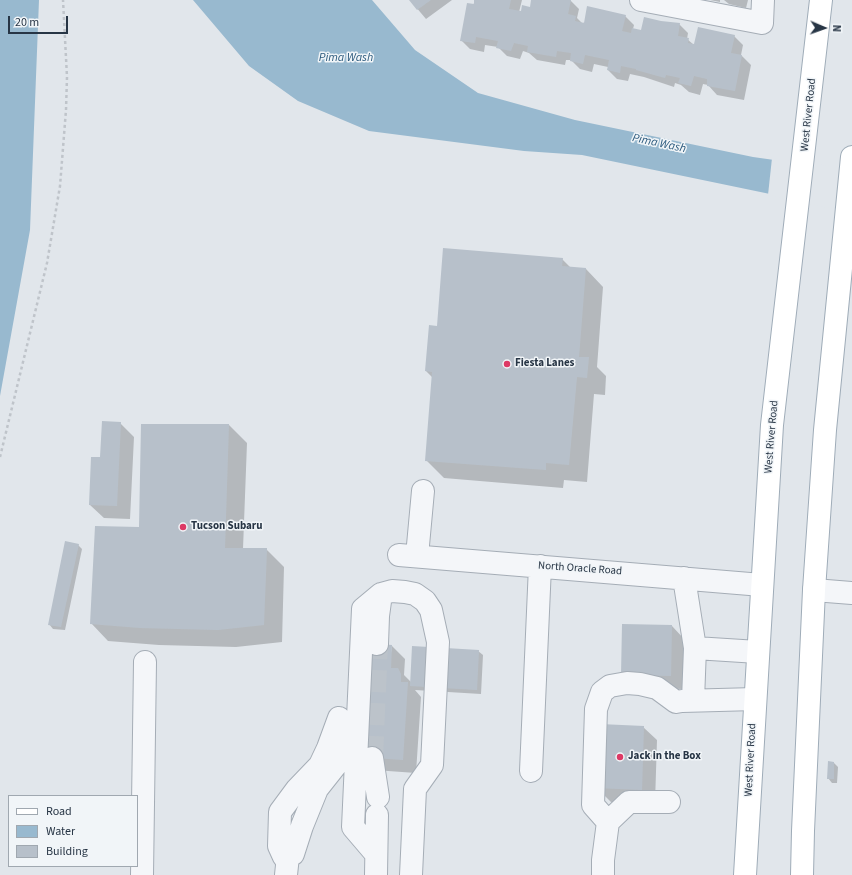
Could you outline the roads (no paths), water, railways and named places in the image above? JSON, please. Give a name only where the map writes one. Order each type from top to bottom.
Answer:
[{"type":"main road","name":"West River Road","points":[[745,875],[772,425],[821,0]]},
{"type":"main road","points":[[802,875],[814,590],[825,430],[852,157]]},
{"type":"lane","points":[[641,0],[762,23],[763,0]]},
{"type":"lane","name":"North Oracle Road","points":[[423,491],[408,555],[762,585]]},
{"type":"lane","points":[[531,771],[540,566]]},
{"type":"lane","points":[[684,578],[695,648],[684,701]]},
{"type":"lane","points":[[814,590],[852,593]]},
{"type":"lane","points":[[376,854],[353,827],[363,609],[381,594],[392,591],[406,592],[415,594],[425,602],[431,610],[438,642],[432,765],[415,789],[411,875]]},
{"type":"lane","points":[[377,644],[378,616],[381,594]]},
{"type":"lane","points":[[695,648],[758,652]]},
{"type":"lane","points":[[142,875],[145,662]]},
{"type":"lane","points":[[608,822],[593,805],[596,709],[602,692],[610,686],[627,683],[657,688],[684,701],[755,699]]},
{"type":"lane","points":[[339,718],[342,741],[336,765],[317,789],[302,826],[293,854],[287,866],[284,856],[278,846],[280,812],[297,789],[320,765],[339,718]]},
{"type":"lane","points":[[372,758],[377,806],[376,875]]},
{"type":"lane","points":[[603,875],[603,860],[608,822],[629,802],[670,802]]},
{"type":"water","points":[[0,0],[39,0],[30,230],[0,396]]},
{"type":"water","name":"Pima Wash","points":[[193,0],[372,0],[415,50],[478,93],[575,120],[753,157],[852,171],[852,211],[582,155],[524,151],[369,131],[298,101],[249,66]]},
{"type":"tunnel","points":[[372,758],[377,644]]},
{"type":"place","name":"Fiesta Lanes","points":[[507,364]]},
{"type":"place","name":"Tucson Subaru","points":[[183,527]]},
{"type":"place","name":"Jack in the Box","points":[[620,757]]}]
